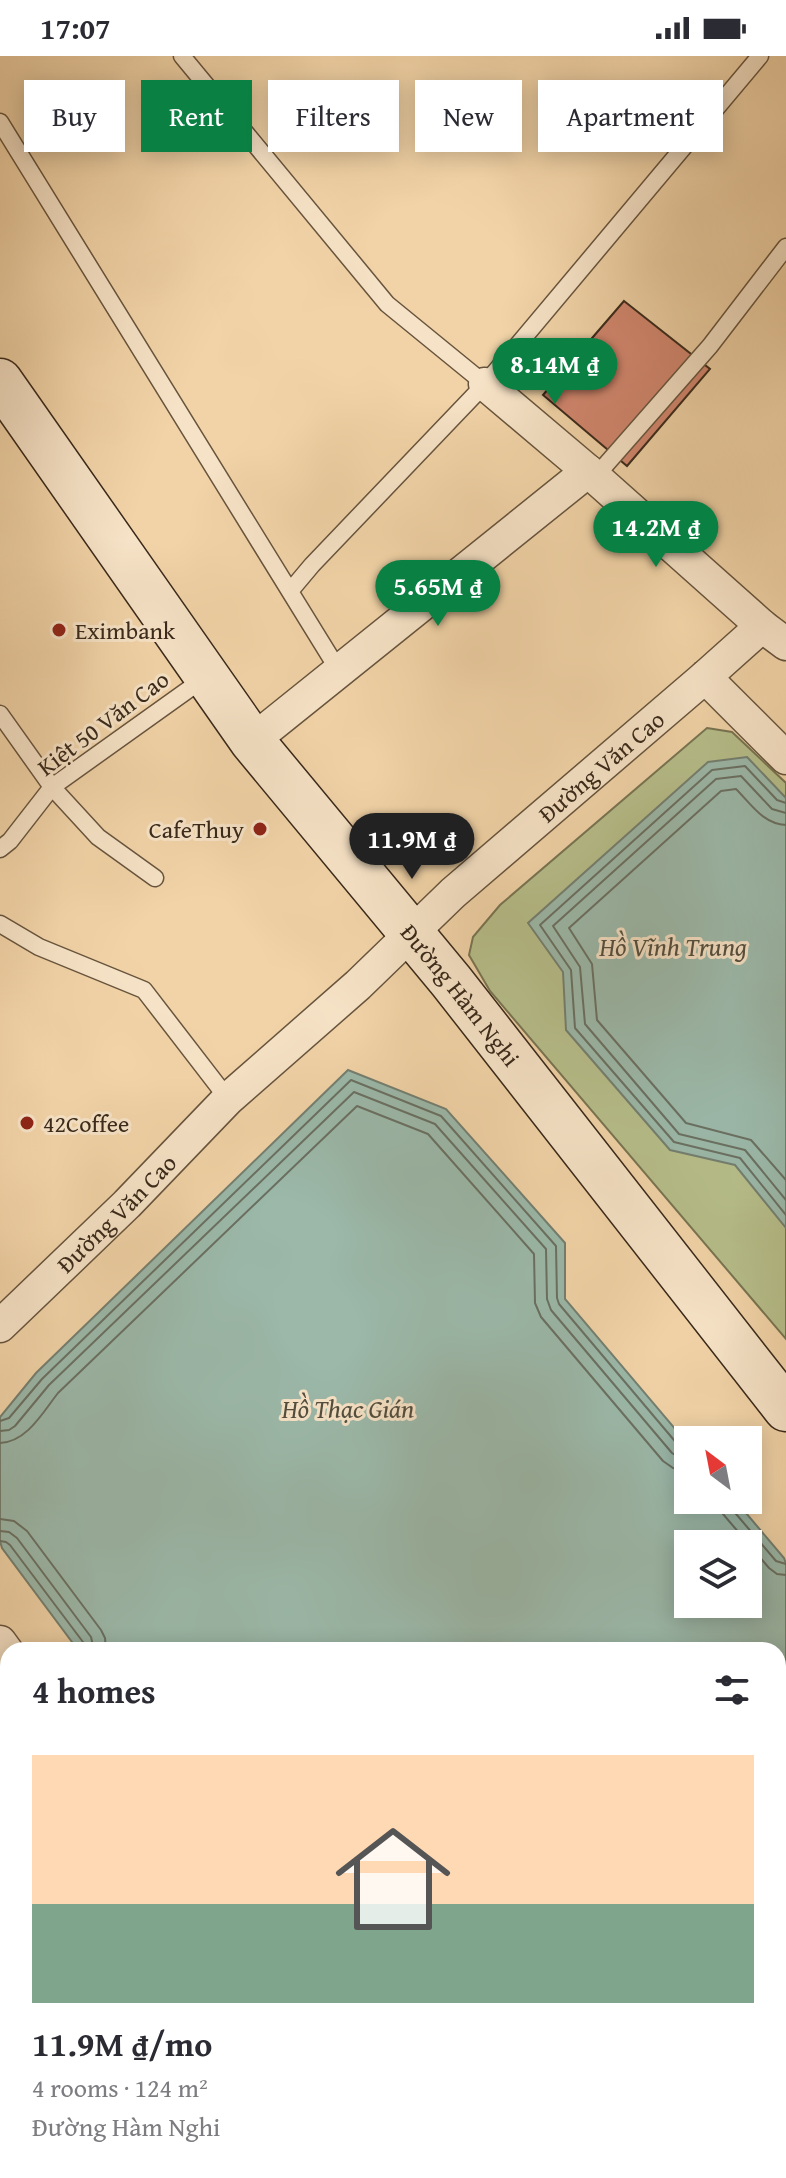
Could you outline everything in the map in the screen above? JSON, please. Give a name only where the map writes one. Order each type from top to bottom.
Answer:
[{"type":"main road","name":"Đường Hàm Nghi","points":[[0,381],[252,741],[412,933],[786,1409]]},
{"type":"street","points":[[485,384],[774,635]]},
{"type":"street","points":[[252,741],[592,474]]},
{"type":"street","name":"Đường Văn Cao","points":[[0,1326],[127,1204],[228,1099],[358,985],[453,893],[705,677],[774,635]]},
{"type":"street","points":[[705,677],[786,758]]},
{"type":"lane","points":[[182,56],[387,304],[485,384]]},
{"type":"lane","points":[[291,590],[485,384],[760,56]]},
{"type":"lane","points":[[0,122],[339,671]]},
{"type":"lane","points":[[592,474],[710,346],[786,247]]},
{"type":"lane","name":"Kiệt 50 Văn Cao","points":[[0,849],[10,841],[52,787],[207,676]]},
{"type":"lane","points":[[0,714],[52,787],[98,837],[155,878]]},
{"type":"lane","points":[[0,924],[39,947],[144,990],[228,1099]]},
{"type":"green space","name":"Hồ Vĩnh Trung","points":[[707,728],[732,732],[786,783],[786,1339],[490,991],[469,955],[473,937],[500,905]]},
{"type":"water","name":"Hồ Vĩnh Trung","points":[[747,757],[786,798],[786,1228],[735,1165],[670,1150],[566,1030],[563,972],[528,923],[708,762]]},
{"type":"water","name":"Hồ Thạc Gián","points":[[348,1070],[446,1109],[565,1243],[565,1299],[674,1427],[674,1514],[747,1514],[760,1530],[674,1530],[674,1618],[762,1618],[762,1532],[786,1564],[786,1642],[72,1642],[2,1548],[0,1417],[36,1373]]},
{"type":"building","points":[[624,301],[710,369],[627,466],[543,395]]},
{"type":"place","name":"Eximbank","points":[[59,630]]},
{"type":"place","name":"CafeThuy","points":[[260,829]]},
{"type":"place","name":"42Coffee","points":[[27,1123]]}]
